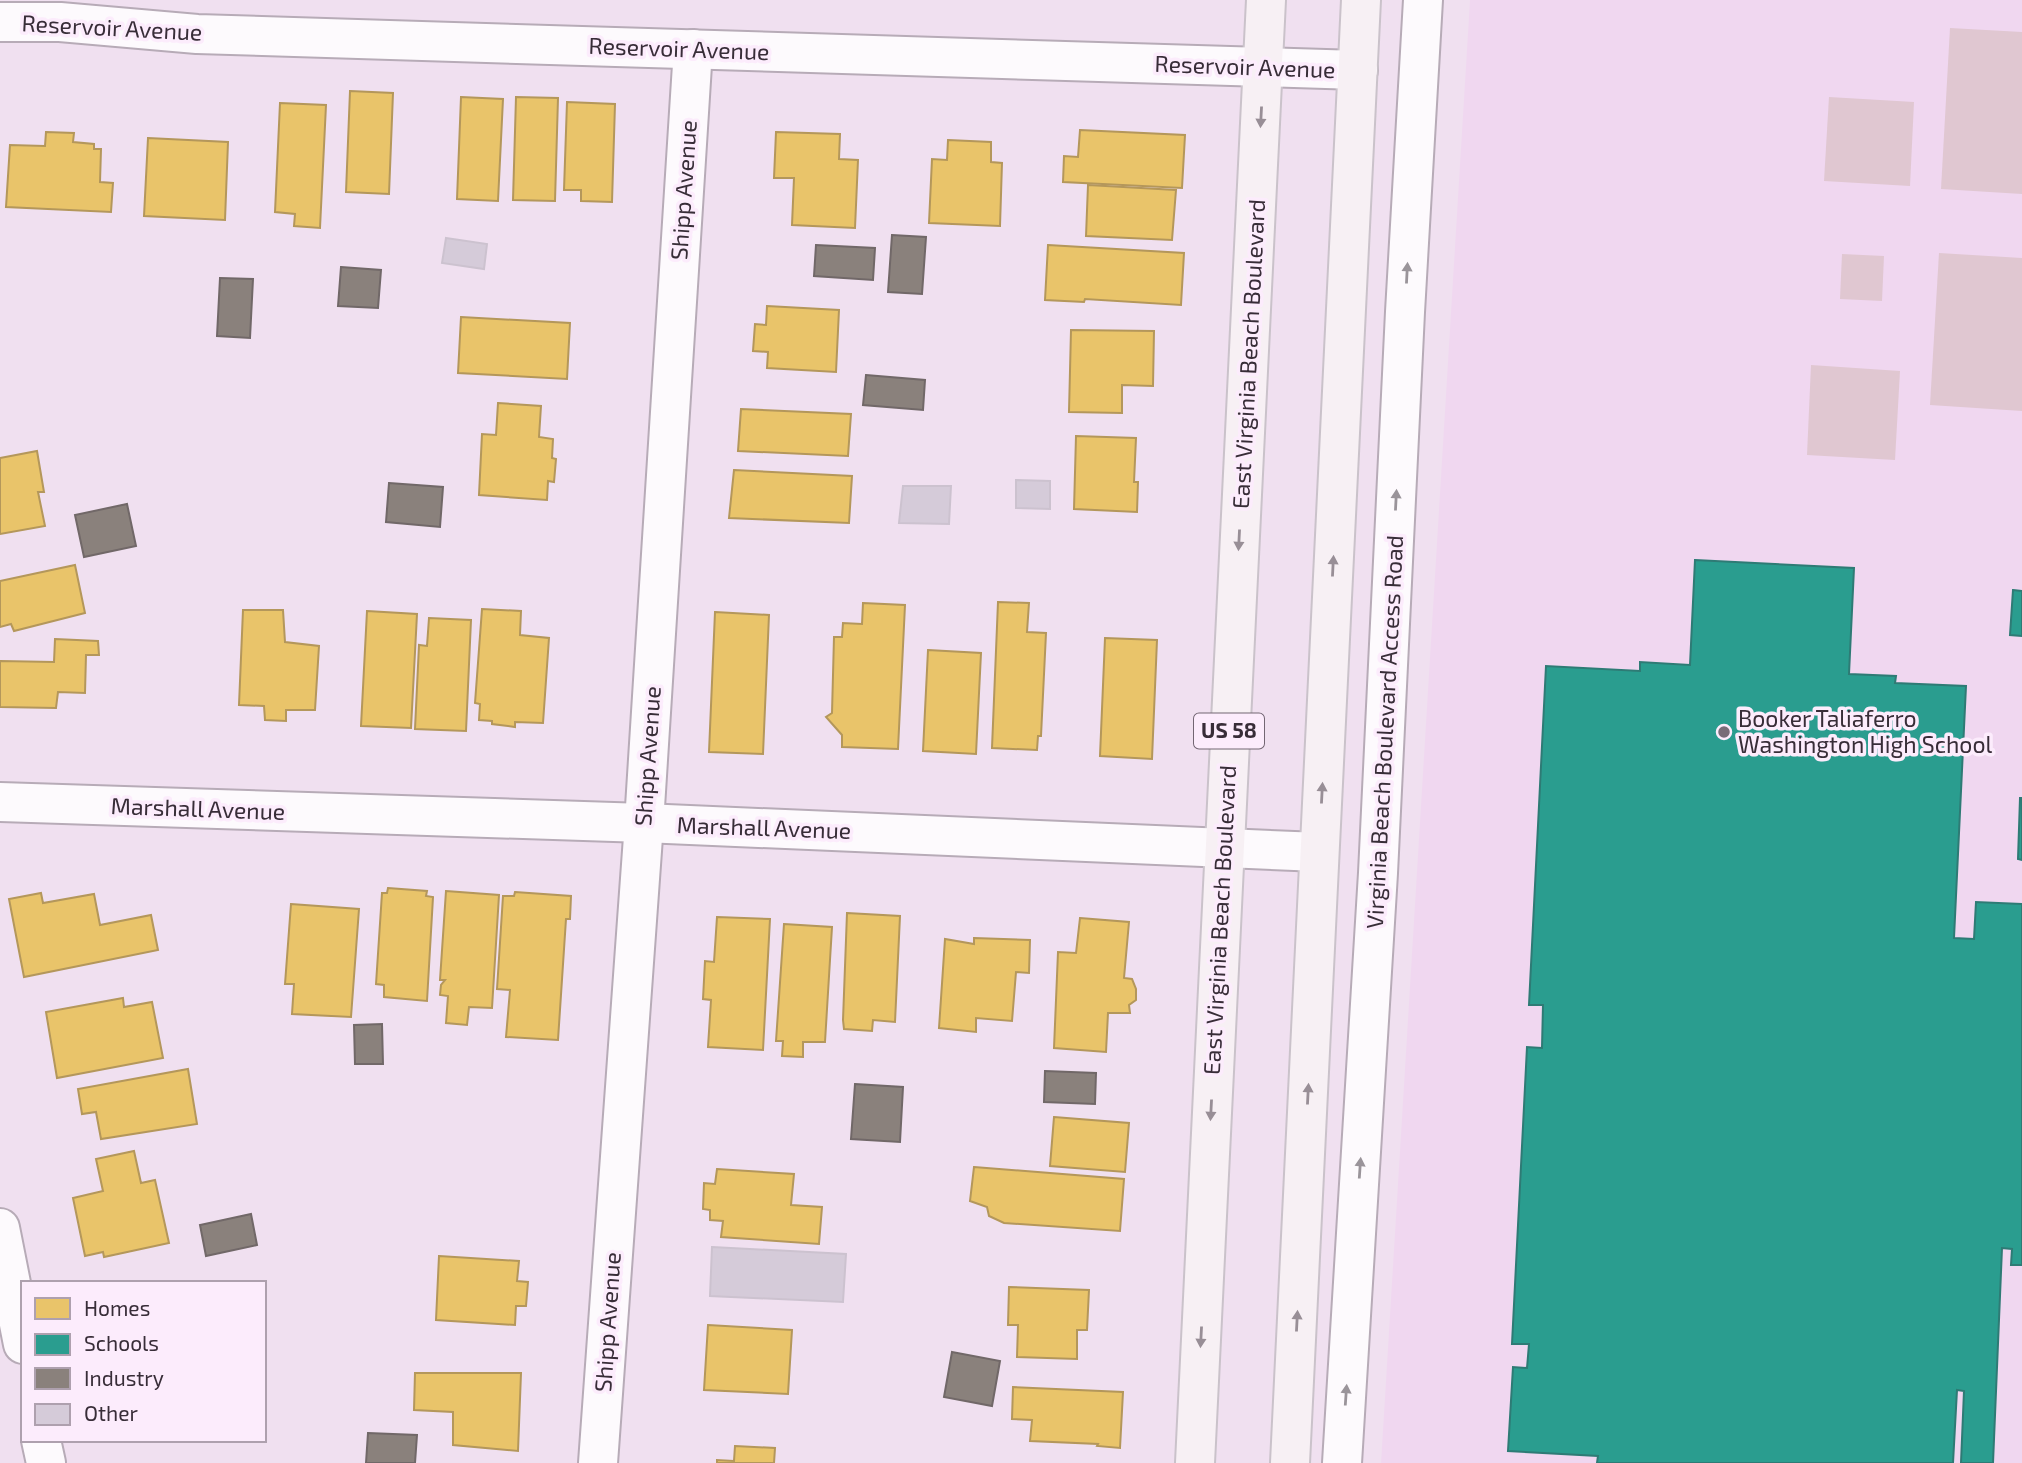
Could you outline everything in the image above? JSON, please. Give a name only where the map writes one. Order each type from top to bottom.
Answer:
[{"type":"main road","name":"East Virginia Beach Boulevard","points":[[1195,1463],[1266,0]]},
{"type":"main road","points":[[1290,1463],[1361,0]]},
{"type":"street","name":"Virginia Beach Boulevard Access Road","points":[[1342,1463],[1378,873],[1423,0]]},
{"type":"street","name":"Reservoir Avenue","points":[[0,23],[60,22],[197,34],[1358,70]]},
{"type":"street","name":"Shipp Avenue","points":[[598,1463],[694,49]]},
{"type":"street","name":"Marshall Avenue","points":[[0,802],[643,823],[1319,852]]},
{"type":"street","points":[[0,1228],[21,1334]]},
{"type":"street","points":[[41,1442],[46,1463]]},
{"type":"shaded area","name":"Booker Taliaferro Washington High School","points":[[1470,0],[2022,0],[2022,1463],[1381,1463]]},
{"type":"shaded area","points":[[1950,28],[2022,32],[2022,194],[1941,189]]},
{"type":"shaded area","points":[[1829,97],[1914,102],[1910,186],[1824,181]]},
{"type":"shaded area","points":[[1939,253],[2022,258],[2022,411],[1930,405]]},
{"type":"shaded area","points":[[1842,254],[1884,256],[1882,301],[1840,299]]},
{"type":"shaded area","points":[[1811,365],[1900,371],[1895,460],[1807,455]]},
{"type":"building: Homes","points":[[350,91],[393,93],[389,194],[346,192]]},
{"type":"building: Homes","points":[[461,97],[503,99],[498,201],[457,199]]},
{"type":"building: Homes","points":[[516,97],[558,98],[555,201],[513,200]]},
{"type":"building: Homes","points":[[567,102],[615,104],[612,202],[581,201],[581,190],[564,190]]},
{"type":"building: Homes","points":[[280,103],[326,105],[320,228],[294,226],[295,214],[275,212]]},
{"type":"building: Homes","points":[[1080,130],[1185,135],[1182,188],[1063,182],[1064,156],[1078,157]]},
{"type":"building: Homes","points":[[46,132],[74,133],[73,142],[94,144],[94,149],[101,149],[100,182],[113,183],[111,212],[6,207],[10,145],[45,146]]},
{"type":"building: Homes","points":[[776,132],[840,134],[839,159],[858,160],[855,228],[792,225],[794,178],[774,178]]},
{"type":"building: Homes","points":[[148,138],[228,142],[225,220],[144,216]]},
{"type":"building: Homes","points":[[948,140],[991,142],[991,162],[1002,163],[1000,226],[929,223],[932,159],[947,160]]},
{"type":"building: Homes","points":[[1088,185],[1176,190],[1172,240],[1086,236]]},
{"type":"building: Homes","points":[[1048,245],[1184,253],[1181,305],[1085,299],[1084,302],[1045,300]]},
{"type":"building: Homes","points":[[767,306],[839,310],[836,372],[767,368],[768,352],[753,351],[755,324],[766,325]]},
{"type":"building: Homes","points":[[461,317],[570,323],[567,379],[458,373]]},
{"type":"building: Homes","points":[[1071,330],[1154,331],[1153,386],[1122,385],[1122,413],[1069,412]]},
{"type":"building: Homes","points":[[498,403],[541,406],[539,437],[553,439],[552,458],[556,459],[554,482],[548,481],[547,500],[479,495],[482,434],[496,435]]},
{"type":"building: Homes","points":[[741,409],[851,414],[848,456],[738,451]]},
{"type":"building: Homes","points":[[1076,436],[1136,438],[1134,482],[1138,482],[1137,512],[1074,509]]},
{"type":"building: Homes","points":[[37,451],[44,492],[38,492],[45,526],[0,534],[0,458]]},
{"type":"building: Homes","points":[[734,470],[852,476],[849,523],[729,518]]},
{"type":"building: Homes","points":[[75,565],[85,613],[14,631],[11,624],[0,627],[0,581]]},
{"type":"building: Homes","points":[[998,602],[1029,603],[1027,632],[1046,633],[1041,736],[1038,736],[1037,750],[992,748]]},
{"type":"building: Homes","points":[[863,603],[905,605],[898,749],[842,747],[842,735],[826,717],[832,713],[834,637],[842,637],[843,623],[862,624]]},
{"type":"building: Homes","points":[[482,609],[521,611],[520,635],[549,638],[543,723],[515,722],[515,727],[479,720],[480,704],[475,703]]},
{"type":"building: Homes","points":[[243,610],[283,610],[285,642],[319,646],[315,710],[286,710],[286,721],[265,720],[264,706],[239,705]]},
{"type":"building: Homes","points":[[367,611],[417,614],[411,728],[361,726]]},
{"type":"building: Homes","points":[[715,612],[769,615],[763,754],[709,752]]},
{"type":"building: Homes","points":[[429,618],[471,620],[466,731],[415,729],[419,645],[427,646]]},
{"type":"building: Homes","points":[[1105,638],[1157,640],[1152,759],[1100,756]]},
{"type":"building: Homes","points":[[55,639],[98,641],[99,655],[86,655],[85,693],[58,692],[56,708],[0,707],[0,661],[54,662]]},
{"type":"building: Homes","points":[[928,650],[981,653],[976,754],[923,751]]},
{"type":"building: Homes","points":[[388,888],[427,891],[426,896],[433,897],[427,1001],[384,997],[384,985],[376,984],[382,893],[387,893]]},
{"type":"building: Homes","points":[[446,891],[499,895],[492,1008],[469,1007],[467,1025],[446,1023],[448,996],[440,995],[441,985],[445,980],[440,980]]},
{"type":"building: Homes","points":[[515,892],[571,896],[570,919],[566,919],[558,1040],[506,1037],[510,990],[497,989],[503,896],[514,896]]},
{"type":"building: Homes","points":[[41,893],[43,903],[94,894],[100,925],[151,915],[158,950],[24,977],[9,899]]},
{"type":"building: Homes","points":[[291,904],[359,909],[351,1017],[292,1014],[294,984],[285,984]]},
{"type":"building: Homes","points":[[847,913],[900,916],[895,1022],[873,1020],[872,1031],[844,1029]]},
{"type":"building: Homes","points":[[717,917],[770,919],[763,1050],[708,1047],[711,1000],[703,999],[705,961],[714,962]]},
{"type":"building: Homes","points":[[1080,918],[1129,922],[1124,978],[1132,979],[1136,1000],[1129,1005],[1130,1013],[1108,1013],[1106,1052],[1054,1048],[1058,952],[1076,953]]},
{"type":"building: Homes","points":[[784,924],[832,927],[825,1042],[803,1042],[803,1057],[782,1056],[783,1041],[776,1041]]},
{"type":"building: Homes","points":[[974,938],[1030,940],[1029,973],[1016,972],[1012,1021],[976,1018],[976,1032],[939,1028],[945,939],[974,944]]},
{"type":"building: Homes","points":[[123,998],[124,1007],[152,1002],[163,1058],[57,1078],[46,1012]]},
{"type":"building: Homes","points":[[188,1069],[197,1124],[101,1139],[96,1112],[82,1114],[78,1089]]},
{"type":"building: Homes","points":[[1054,1117],[1129,1123],[1125,1172],[1050,1166]]},
{"type":"building: Homes","points":[[134,1151],[141,1183],[155,1180],[169,1243],[104,1257],[103,1252],[85,1256],[73,1198],[103,1191],[96,1159]]},
{"type":"building: Homes","points":[[974,1167],[1124,1179],[1120,1231],[1004,1223],[989,1216],[987,1207],[970,1201]]},
{"type":"building: Homes","points":[[717,1169],[794,1174],[791,1205],[822,1207],[819,1244],[721,1237],[723,1221],[710,1220],[710,1210],[703,1209],[704,1183],[715,1184]]},
{"type":"building: Homes","points":[[439,1256],[519,1261],[517,1281],[528,1282],[526,1306],[516,1306],[515,1325],[436,1320]]},
{"type":"building: Homes","points":[[1009,1287],[1089,1290],[1087,1330],[1077,1330],[1077,1359],[1017,1357],[1018,1325],[1008,1325]]},
{"type":"building: Homes","points":[[708,1325],[792,1330],[788,1394],[704,1390]]},
{"type":"building: Homes","points":[[415,1373],[521,1373],[518,1451],[453,1445],[453,1412],[414,1410]]},
{"type":"building: Homes","points":[[1013,1387],[1123,1392],[1120,1448],[1097,1446],[1098,1444],[1030,1441],[1032,1420],[1012,1419]]},
{"type":"building: Homes","points":[[735,1446],[775,1448],[774,1463],[717,1463],[717,1460],[734,1461]]},
{"type":"building: Schools","points":[[1695,560],[1854,568],[1849,674],[1896,676],[1895,683],[1966,686],[1954,938],[1974,939],[1976,902],[2022,904],[2022,1265],[2011,1265],[2012,1249],[2002,1248],[1993,1463],[1961,1463],[1964,1391],[1957,1390],[1953,1463],[1597,1463],[1598,1456],[1508,1451],[1513,1367],[1527,1368],[1529,1344],[1512,1344],[1527,1047],[1542,1048],[1543,1005],[1529,1005],[1546,666],[1640,671],[1640,662],[1690,665]]},
{"type":"building: Schools","points":[[2013,590],[2022,591],[2022,636],[2010,635]]},
{"type":"building: Schools","points":[[2022,798],[2022,860],[2018,859]]},
{"type":"building: Industry","points":[[892,235],[926,237],[922,294],[888,292]]},
{"type":"building: Industry","points":[[816,245],[875,248],[873,280],[814,276]]},
{"type":"building: Industry","points":[[341,267],[381,270],[378,308],[338,306]]},
{"type":"building: Industry","points":[[220,278],[253,279],[250,338],[217,336]]},
{"type":"building: Industry","points":[[866,375],[925,380],[923,410],[863,405]]},
{"type":"building: Industry","points":[[389,483],[443,487],[440,527],[386,522]]},
{"type":"building: Industry","points":[[127,504],[136,546],[84,557],[75,515]]},
{"type":"building: Industry","points":[[382,1024],[383,1064],[355,1064],[354,1025]]},
{"type":"building: Industry","points":[[1045,1071],[1096,1073],[1095,1104],[1044,1102]]},
{"type":"building: Industry","points":[[855,1084],[903,1087],[900,1142],[851,1139]]},
{"type":"building: Industry","points":[[251,1214],[257,1245],[206,1256],[200,1225]]},
{"type":"building: Industry","points":[[952,1352],[1000,1361],[992,1406],[944,1397]]},
{"type":"building: Industry","points":[[368,1433],[417,1435],[415,1463],[366,1463]]},
{"type":"building: Other","points":[[446,238],[487,244],[484,269],[442,263]]},
{"type":"building: Other","points":[[1016,480],[1050,481],[1050,509],[1016,508]]},
{"type":"building: Other","points":[[903,486],[951,486],[949,524],[899,523]]},
{"type":"building: Other","points":[[712,1247],[846,1254],[843,1302],[710,1296]]},
{"type":"place","name":"Booker Taliaferro Washington High School","points":[[1724,732]]}]
